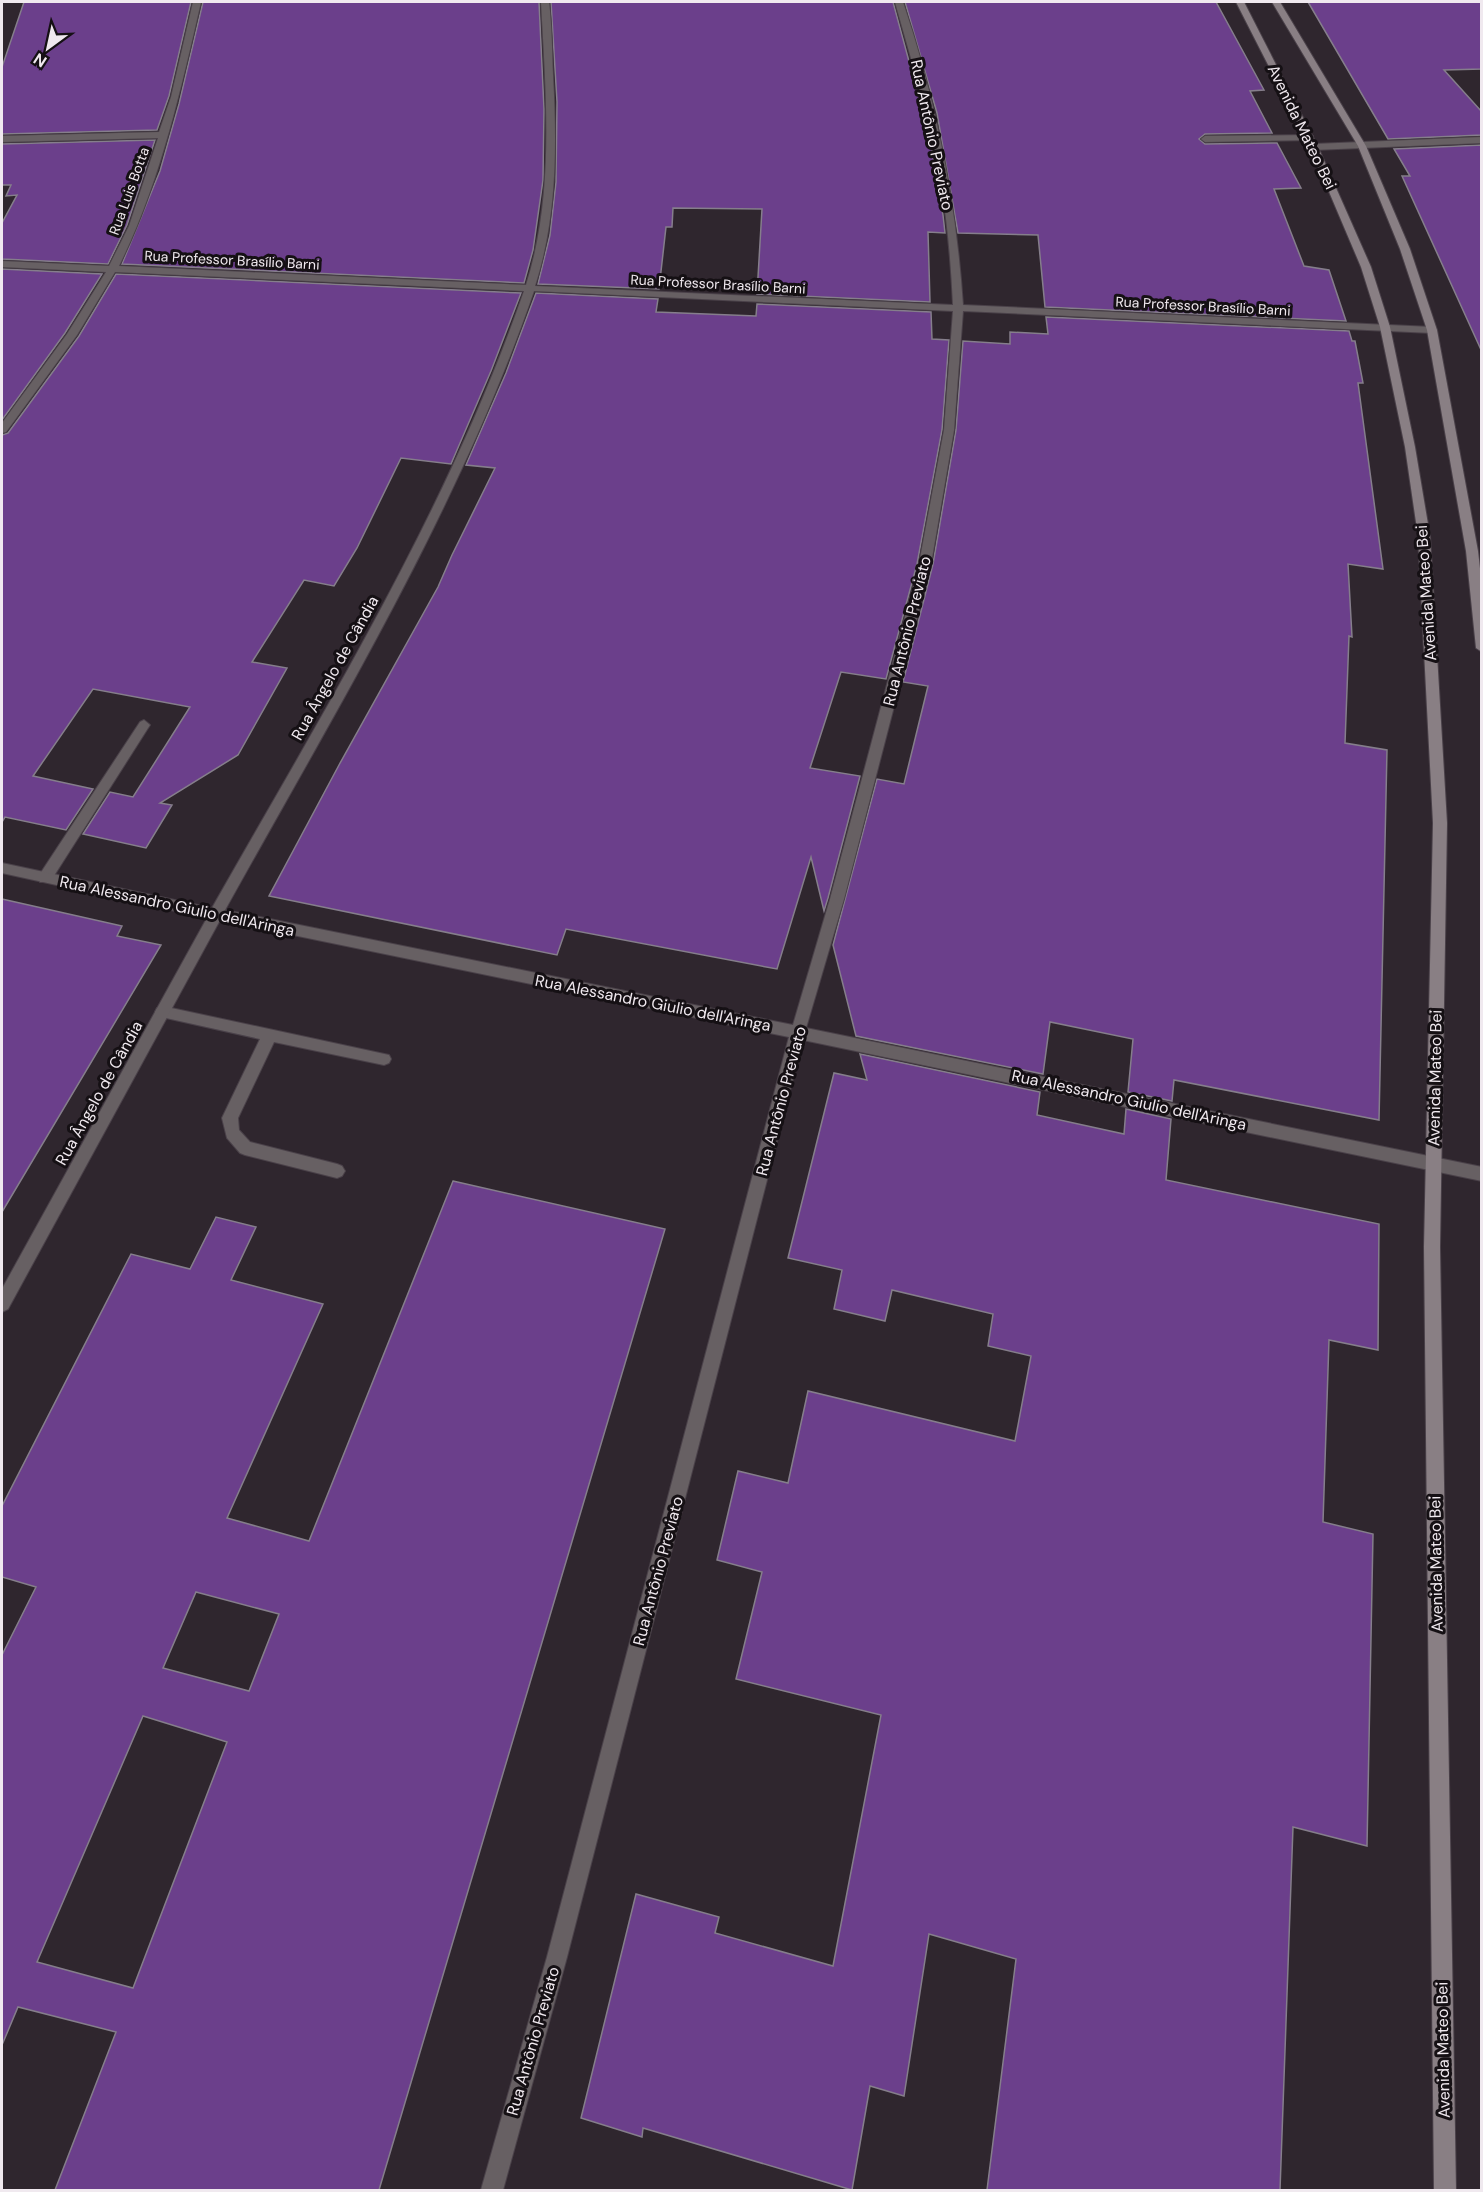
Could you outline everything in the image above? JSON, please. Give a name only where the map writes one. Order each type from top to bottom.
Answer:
[{"type":"main road","name":"Avenida Mateo Bei","points":[[1240,2],[1312,142],[1366,267],[1385,327],[1410,447],[1425,548],[1440,823],[1432,1247],[1445,2190]]},
{"type":"main road","points":[[1276,2],[1362,146],[1405,249],[1432,330],[1472,551],[1482,648]]},
{"type":"street","name":"Rua Luis Botta","points":[[2,430],[72,336],[113,268],[134,226],[175,97],[197,2]]},
{"type":"street","name":"Rua Ângelo de Cândia","points":[[2,1304],[215,915],[351,675],[433,521],[485,410],[530,288],[545,226],[551,146],[545,2]]},
{"type":"street","name":"Rua Antônio Previato","points":[[492,2190],[557,1957],[798,1032],[837,899],[925,564],[949,430],[958,308],[946,186],[931,114],[898,2]]},
{"type":"street","points":[[2,140],[164,135]]},
{"type":"street","points":[[1205,139],[1362,146],[1482,140]]},
{"type":"street","name":"Rua Professor Brasílio Barni","points":[[2,264],[1432,330]]},
{"type":"street","points":[[45,878],[144,725]]},
{"type":"street","name":"Rua Alessandro Giulio dell'Aringa","points":[[2,868],[215,915],[798,1032],[1482,1174]]},
{"type":"street","points":[[162,1012],[384,1059]]},
{"type":"street","points":[[269,1036],[230,1118],[232,1133],[245,1148],[338,1171]]},
{"type":"building","points":[[24,2],[191,2],[169,96],[157,130],[2,134],[2,67]]},
{"type":"building","points":[[203,2],[539,2],[544,109],[543,180],[533,250],[524,283],[122,264],[160,171],[179,104]]},
{"type":"building","points":[[551,2],[893,2],[930,139],[943,215],[945,233],[928,232],[930,302],[757,294],[762,209],[673,208],[672,227],[666,227],[659,289],[538,284],[550,235],[556,182],[557,102]]},
{"type":"building","points":[[905,2],[1216,2],[1264,90],[1250,91],[1272,133],[1205,134],[1199,139],[1205,144],[1277,143],[1301,188],[1274,189],[1304,266],[1329,270],[1346,321],[1045,307],[1038,235],[958,233],[937,113]]},
{"type":"building","points":[[1308,2],[1482,2],[1482,69],[1444,70],[1482,112],[1482,135],[1388,139]]},
{"type":"building","points":[[155,140],[127,225],[108,264],[2,259],[2,223],[17,195],[6,196],[11,185],[2,185],[2,144]]},
{"type":"building","points":[[1482,145],[1482,352],[1402,176],[1410,176],[1394,149]]},
{"type":"building","points":[[2,269],[102,274],[65,333],[2,420]]},
{"type":"building","points":[[116,274],[521,293],[451,464],[401,458],[357,548],[334,586],[304,580],[252,662],[287,668],[238,755],[160,803],[172,805],[146,848],[83,834],[110,792],[133,797],[190,707],[93,689],[33,776],[93,789],[66,830],[5,817],[2,822],[2,435],[8,433],[79,336]]},
{"type":"building","points":[[536,293],[658,299],[656,312],[756,316],[757,304],[931,312],[932,339],[949,340],[942,430],[917,564],[886,679],[841,672],[810,768],[860,776],[828,898],[824,911],[811,857],[777,969],[566,929],[557,955],[269,896],[438,587],[495,468],[466,465],[506,373]]},
{"type":"building","points":[[1046,317],[1349,331],[1352,341],[1355,341],[1363,383],[1358,383],[1383,569],[1348,564],[1352,637],[1349,636],[1345,743],[1387,750],[1379,1120],[1174,1080],[1172,1101],[1128,1092],[1133,1039],[1050,1022],[1043,1074],[856,1036],[833,945],[877,779],[904,784],[928,686],[903,682],[933,564],[956,430],[963,341],[1010,344],[1010,332],[1048,334]]},
{"type":"building","points":[[2,899],[122,926],[117,936],[161,945],[2,1212]]},
{"type":"building","points":[[860,1054],[1040,1092],[1037,1115],[1124,1134],[1126,1109],[1171,1119],[1166,1180],[1379,1224],[1378,1350],[1329,1340],[1323,1522],[1373,1534],[1367,1846],[1293,1827],[1280,2190],[987,2190],[1016,1959],[929,1934],[904,2096],[870,2086],[852,2190],[643,2128],[642,2137],[581,2118],[636,1894],[719,1917],[715,1933],[833,1966],[881,1715],[736,1679],[762,1572],[717,1560],[738,1471],[788,1483],[808,1391],[1015,1441],[1031,1356],[988,1346],[993,1314],[892,1290],[885,1321],[834,1309],[842,1270],[788,1258],[834,1073],[867,1080]]},
{"type":"building","points":[[453,1181],[665,1229],[379,2190],[55,2190],[116,2032],[18,2007],[2,2045],[2,1655],[36,1587],[2,1577],[2,1506],[131,1254],[190,1269],[216,1217],[256,1227],[231,1280],[323,1304],[227,1518],[309,1541]],"holes":[[[196,1592],[279,1614],[249,1691],[163,1668]],[[143,1716],[227,1742],[133,1988],[37,1962]]]}]
